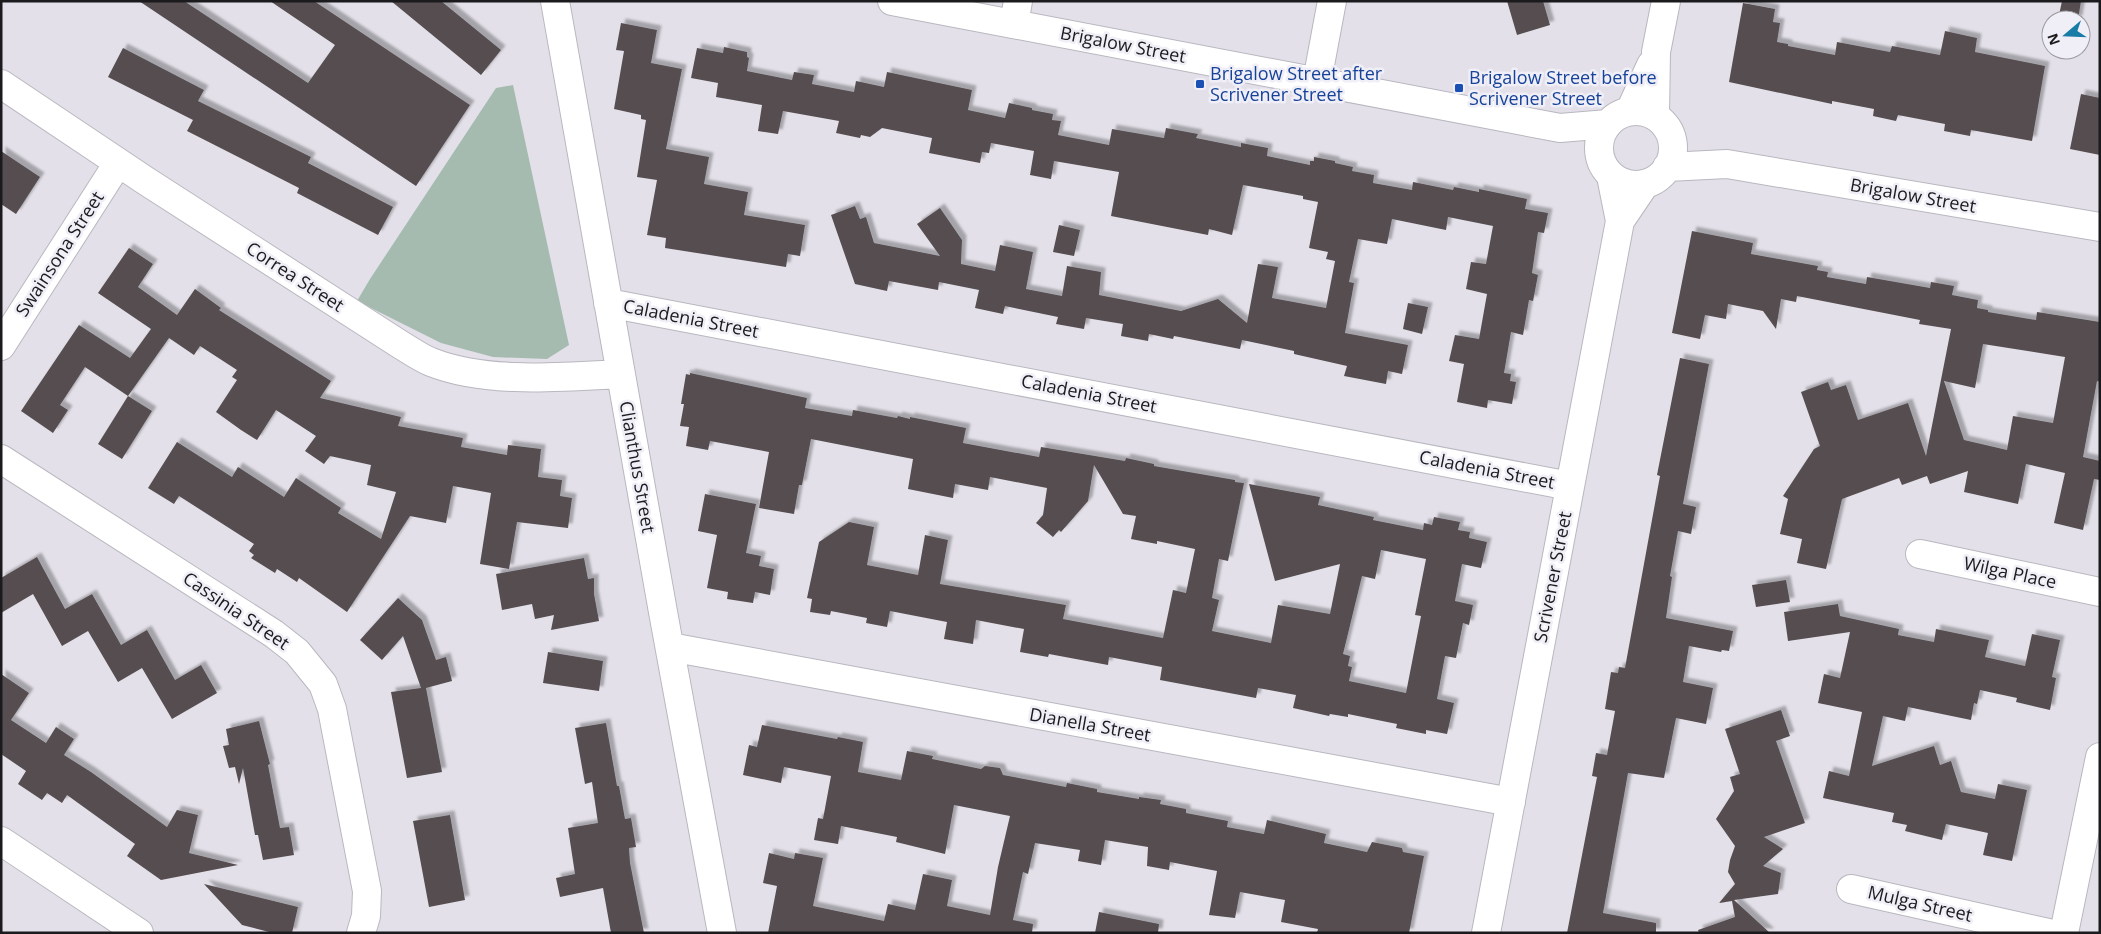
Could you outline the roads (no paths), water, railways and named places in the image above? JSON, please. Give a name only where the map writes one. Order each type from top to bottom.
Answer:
[{"type":"street","name":"Clianthus Street","points":[[555,1],[620,374],[722,933]]},
{"type":"street","name":"Brigalow Street","points":[[892,1],[1016,13],[1317,81],[1560,128],[1631,117]]},
{"type":"street","points":[[1317,81],[1332,1]]},
{"type":"street","points":[[1631,117],[1666,127],[1670,154],[1656,179],[1645,184],[1628,184],[1606,167],[1599,146],[1602,134],[1631,117],[1656,52],[1666,1]]},
{"type":"street","name":"Correa Street","points":[[1,84],[118,163],[430,362],[463,371],[502,376],[551,378],[620,374]]},
{"type":"street","name":"Brigalow Street","points":[[1560,128],[1606,167]]},
{"type":"street","name":"Brigalow Street","points":[[1670,154],[2100,227]]},
{"type":"street","name":"Swainsona Street","points":[[1,346],[118,163]]},
{"type":"street","name":"Scrivener Street","points":[[1606,167],[1620,221]]},
{"type":"street","name":"Scrivener Street","points":[[1486,933],[1620,221],[1645,184]]},
{"type":"street","name":"Caladenia Street","points":[[608,303],[1570,486]]},
{"type":"street","name":"Cassinia Street","points":[[1,459],[274,634],[297,652],[323,684],[332,709],[367,891],[366,916],[361,933]]},
{"type":"street","name":"Wilga Place","points":[[1920,554],[2100,592]]},
{"type":"street","name":"Dianella Street","points":[[670,647],[1511,802]]},
{"type":"street","points":[[2064,933],[2100,757]]},
{"type":"street","points":[[1,841],[138,933]]},
{"type":"street","name":"Mulga Street","points":[[1851,889],[2048,933]]},
{"type":"place","name":"Brigalow Street after Scrivener Street","points":[[1200,84]]},
{"type":"place","name":"Brigalow Street before Scrivener Street","points":[[1459,88]]}]
